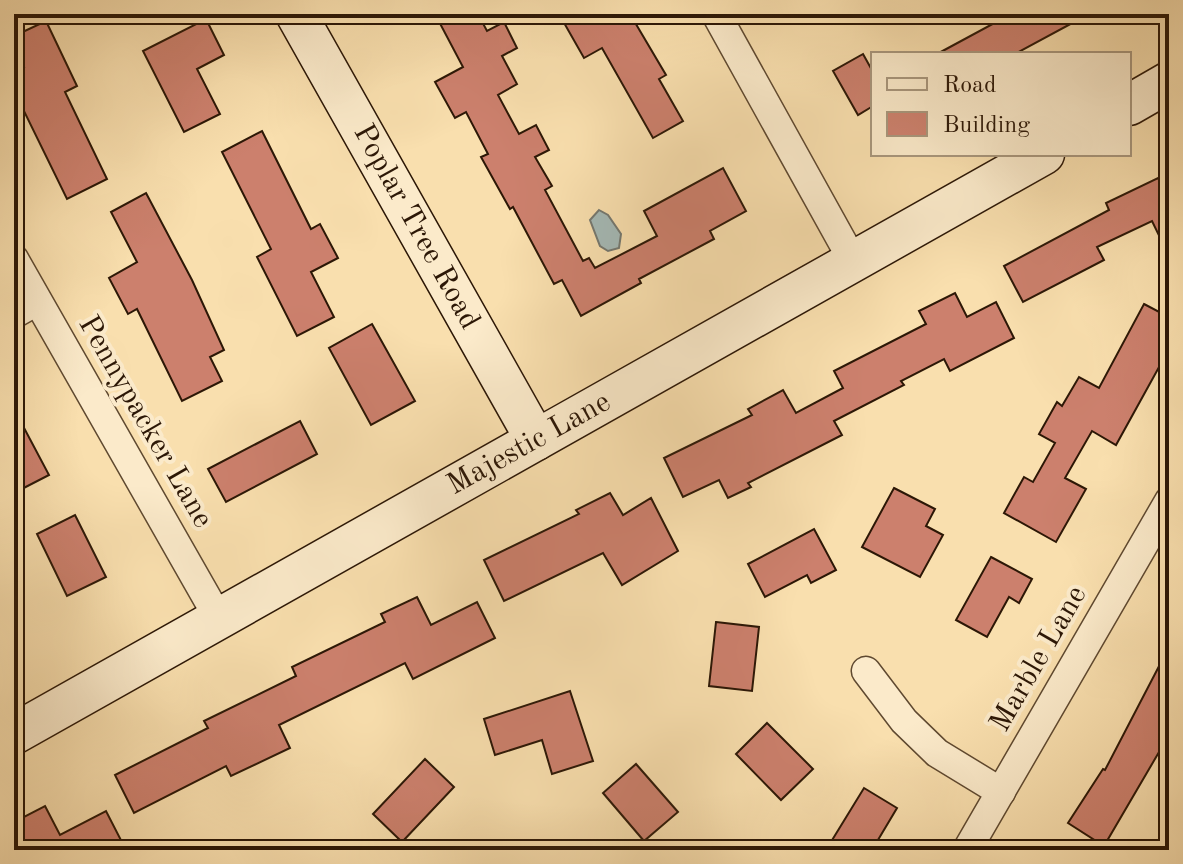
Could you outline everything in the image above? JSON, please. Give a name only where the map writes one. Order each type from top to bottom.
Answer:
[{"type":"street","name":"Poplar Tree Road","points":[[296,14],[536,440]]},
{"type":"street","points":[[716,14],[853,261]]},
{"type":"street","points":[[1131,104],[1169,82]]},
{"type":"street","name":"Majestic Lane","points":[[14,734],[1040,156]]},
{"type":"street","name":"Pennypacker Lane","points":[[14,259],[26,308],[219,619]]},
{"type":"street","name":"Marble Lane","points":[[967,850],[1169,501]]},
{"type":"street","points":[[866,671],[904,721],[937,753],[1001,792]]},
{"type":"shaded area","points":[[599,210],[608,215],[621,234],[619,248],[608,251],[600,246],[590,220]]},
{"type":"building","points":[[435,14],[478,14],[487,31],[504,22],[517,48],[502,56],[517,84],[498,95],[519,134],[536,125],[549,150],[535,157],[552,186],[545,190],[583,261],[589,258],[595,268],[657,236],[644,211],[723,168],[746,211],[710,231],[714,239],[639,279],[641,283],[581,316],[562,280],[554,284],[513,207],[510,209],[481,157],[488,154],[466,112],[455,118],[435,82],[463,67]]},
{"type":"building","points":[[559,14],[630,14],[666,75],[659,79],[683,121],[653,138],[602,48],[584,58]]},
{"type":"building","points":[[1011,14],[1089,14],[1019,52],[941,52]]},
{"type":"building","points":[[206,19],[224,55],[197,69],[220,114],[184,132],[143,51]]},
{"type":"building","points":[[46,21],[77,86],[65,92],[107,179],[67,199],[24,111],[14,116],[14,72],[24,67],[14,47],[14,36]]},
{"type":"building","points":[[863,54],[871,68],[871,107],[858,115],[833,71]]},
{"type":"building","points":[[262,131],[311,229],[320,224],[338,258],[311,272],[334,317],[297,336],[257,257],[271,249],[222,152]]},
{"type":"building","points":[[1158,178],[1169,199],[1169,256],[1152,221],[1097,247],[1104,260],[1023,302],[1004,266],[1109,210],[1106,203]]},
{"type":"building","points":[[146,193],[192,280],[224,350],[210,357],[222,381],[182,401],[137,309],[128,314],[109,278],[137,262],[111,212]]},
{"type":"building","points":[[955,293],[967,317],[996,302],[1014,338],[950,371],[944,359],[901,381],[904,385],[834,421],[842,435],[748,483],[751,487],[728,498],[719,480],[683,497],[664,458],[752,415],[748,409],[783,390],[796,413],[843,388],[834,371],[926,324],[919,311]]},
{"type":"building","points":[[1144,304],[1169,317],[1169,349],[1116,445],[1092,431],[1065,478],[1086,489],[1056,542],[1004,513],[1024,477],[1033,482],[1055,443],[1039,434],[1057,402],[1062,406],[1079,377],[1099,388]]},
{"type":"building","points":[[372,324],[415,401],[371,425],[329,348]]},
{"type":"building","points":[[14,409],[49,475],[14,493]]},
{"type":"building","points":[[300,421],[317,454],[226,502],[208,469]]},
{"type":"building","points":[[894,488],[935,509],[926,526],[943,535],[920,577],[862,547]]},
{"type":"building","points":[[610,493],[623,515],[651,498],[678,551],[622,585],[603,553],[504,601],[484,560],[579,514],[576,510]]},
{"type":"building","points":[[75,515],[106,577],[67,596],[37,534]]},
{"type":"building","points":[[814,529],[836,570],[811,583],[807,575],[765,597],[748,564]]},
{"type":"building","points":[[991,557],[1032,579],[1019,603],[1009,597],[987,637],[956,620]]},
{"type":"building","points":[[417,597],[431,625],[477,602],[495,638],[413,679],[405,663],[279,725],[290,748],[231,776],[226,766],[134,813],[115,775],[208,728],[204,721],[296,676],[292,667],[385,622],[381,614]]},
{"type":"building","points":[[716,622],[759,627],[752,691],[709,686]]},
{"type":"building","points":[[1169,647],[1169,735],[1104,846],[1068,823],[1105,770]]},
{"type":"building","points":[[570,691],[593,761],[552,774],[542,740],[495,755],[484,719]]},
{"type":"building","points":[[767,723],[813,769],[781,800],[736,754]]},
{"type":"building","points":[[425,759],[454,787],[402,842],[373,814]]},
{"type":"building","points":[[636,764],[678,812],[644,841],[603,793]]},
{"type":"building","points":[[864,788],[897,808],[872,850],[826,850]]},
{"type":"building","points":[[45,806],[60,835],[106,811],[126,850],[22,850],[14,835],[14,822]]}]
